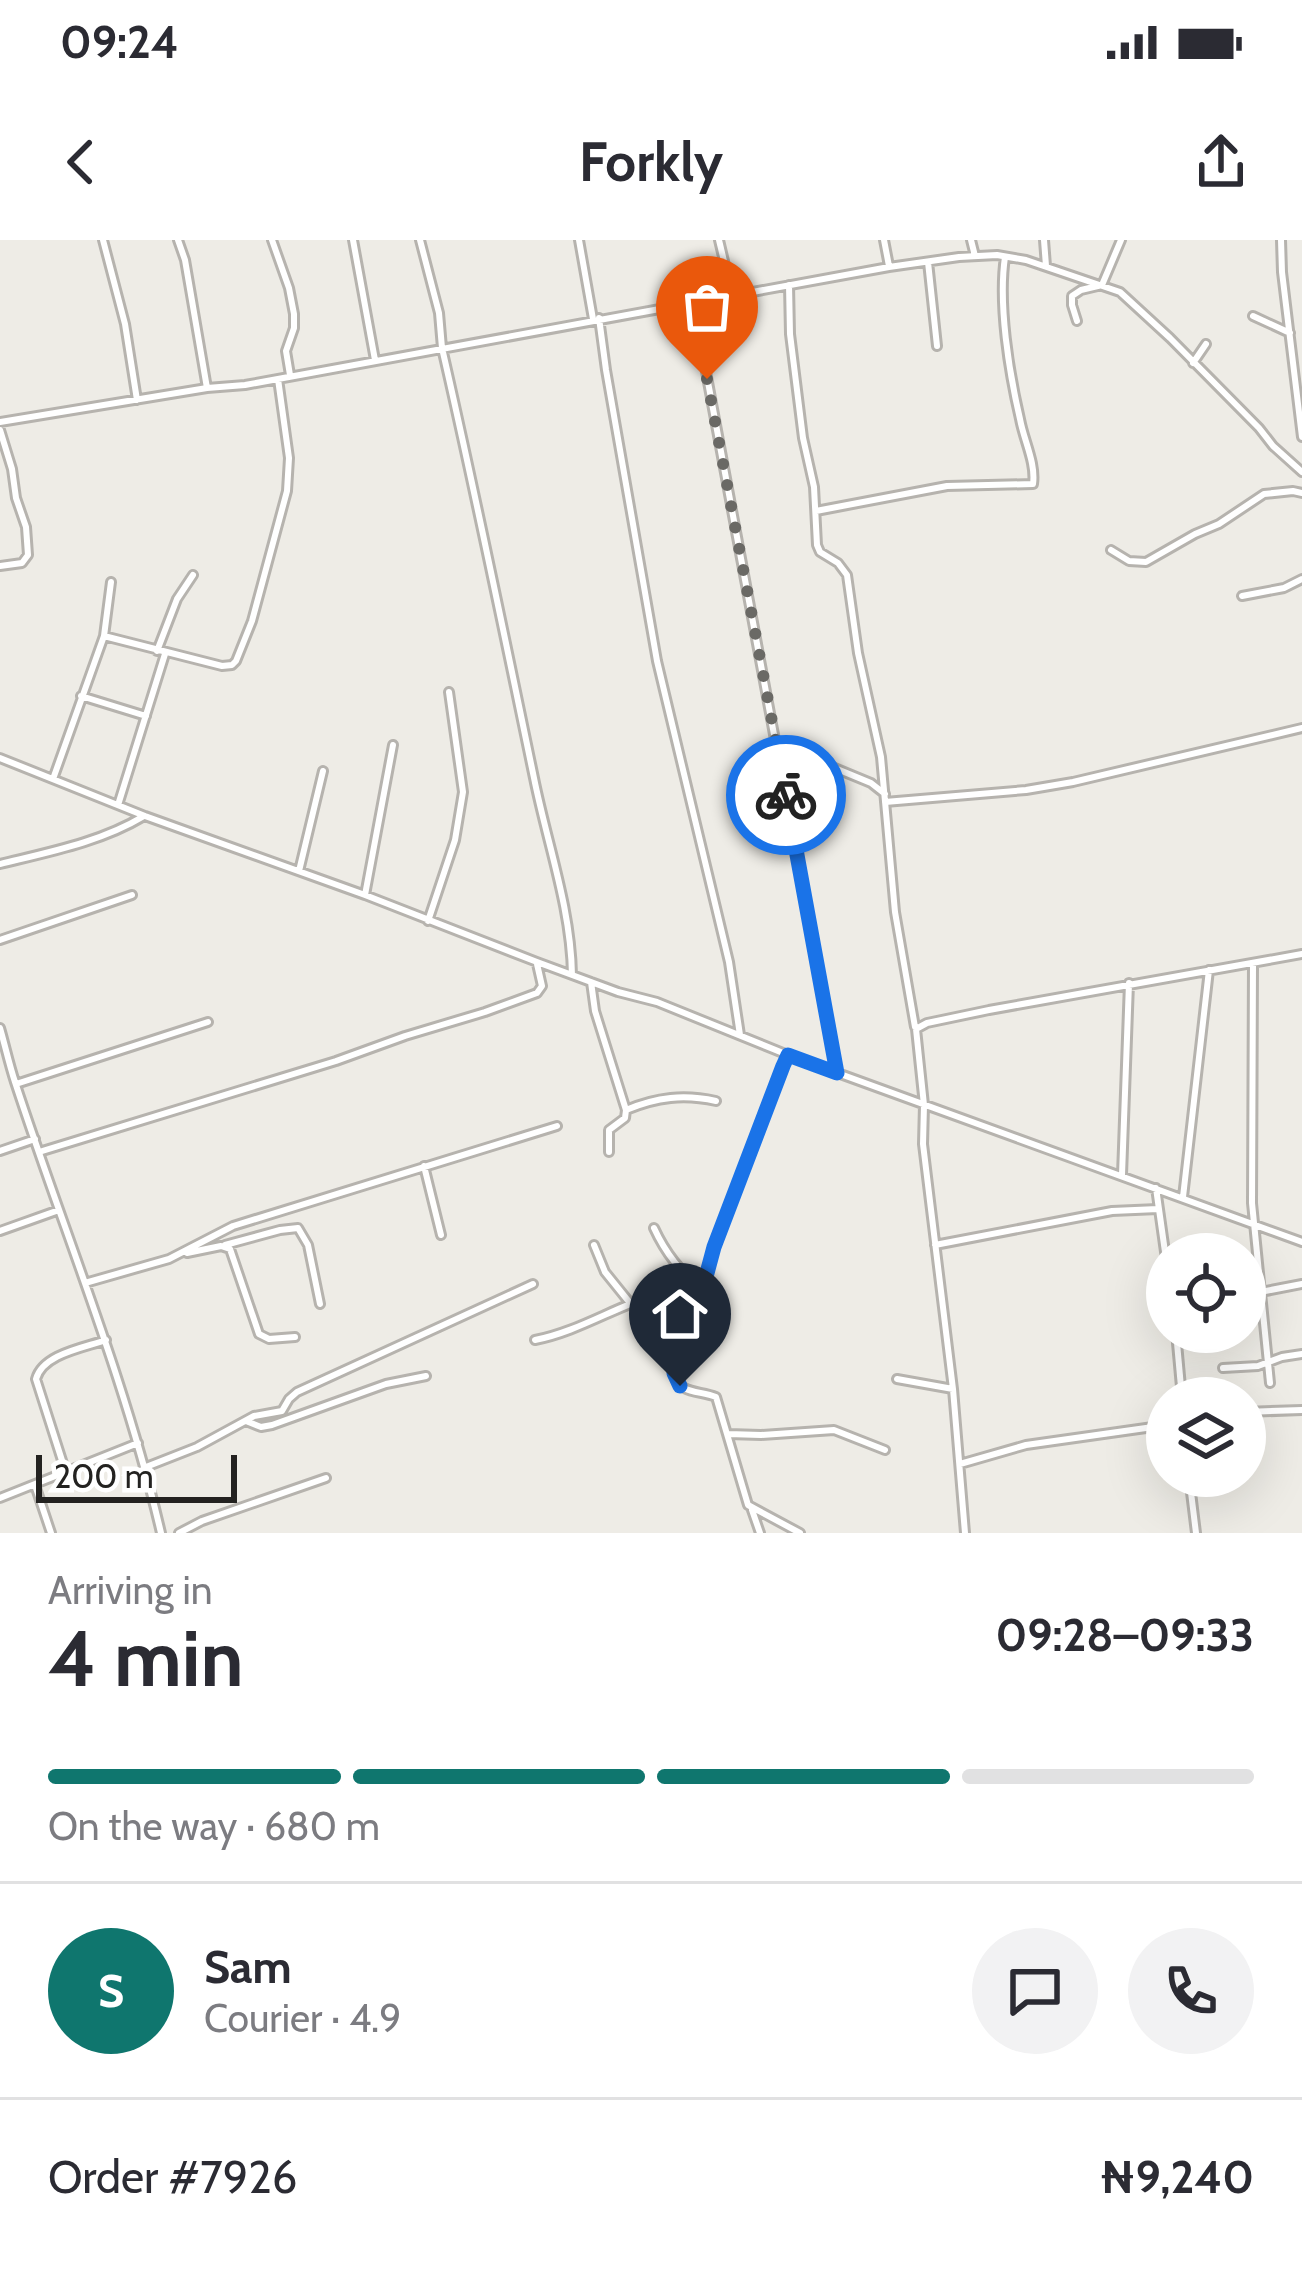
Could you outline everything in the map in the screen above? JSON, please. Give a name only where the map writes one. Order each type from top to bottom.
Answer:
[{"type":"street","points":[[103,240],[125,324],[137,400]]},
{"type":"street","points":[[178,240],[207,388]]},
{"type":"street","points":[[272,240],[294,314],[286,351],[290,376]]},
{"type":"street","points":[[353,240],[375,360]]},
{"type":"street","points":[[420,240],[565,911],[572,975]]},
{"type":"street","points":[[579,240],[657,662],[728,962],[740,1035]]},
{"type":"street","points":[[719,240],[732,295]]},
{"type":"street","points":[[884,240],[889,267]]},
{"type":"street","points":[[971,240],[975,256]]},
{"type":"street","points":[[1044,240],[1046,267]]},
{"type":"street","points":[[1102,285],[1121,240]]},
{"type":"street","points":[[1281,240],[1290,332],[1298,354],[1302,437]]},
{"type":"street","points":[[0,566],[22,562],[28,555],[26,527],[0,426],[889,267],[975,256],[1005,257],[1046,267],[1120,292],[1302,472]]},
{"type":"street","points":[[816,511],[947,486],[1033,484],[1034,469],[1010,362],[1002,291],[1005,257]]},
{"type":"street","points":[[928,262],[937,346]]},
{"type":"street","points":[[788,285],[817,545],[820,553],[838,562],[847,574],[881,758],[896,911],[916,1029],[923,1144],[965,1533]]},
{"type":"street","points":[[1077,321],[1072,296],[1102,285]]},
{"type":"street","points":[[693,302],[837,1073]]},
{"type":"street","points":[[1253,316],[1290,332]]},
{"type":"street","points":[[1193,363],[1206,344]]},
{"type":"street","points":[[104,636],[228,667],[236,661],[287,491],[289,458],[278,378]]},
{"type":"street","points":[[1111,550],[1129,561],[1146,562],[1264,494],[1302,493]]},
{"type":"street","points":[[118,805],[177,599],[193,575]]},
{"type":"street","points":[[1242,596],[1285,588],[1302,579]]},
{"type":"street","points":[[52,779],[104,636],[111,582]]},
{"type":"street","points":[[428,921],[455,840],[464,792],[449,692]]},
{"type":"street","points":[[81,696],[147,716]]},
{"type":"street","points":[[808,758],[871,783],[885,798],[964,797],[1049,786],[1302,728]]},
{"type":"street","points":[[365,896],[393,745]]},
{"type":"street","points":[[0,758],[590,982],[657,1002],[788,1055],[1302,1242]]},
{"type":"street","points":[[299,871],[323,771]]},
{"type":"street","points":[[0,864],[66,848],[123,829],[145,816]]},
{"type":"street","points":[[0,940],[132,895]]},
{"type":"street","points":[[916,1029],[948,1018],[1302,954]]},
{"type":"street","points":[[40,1152],[537,993],[542,986],[537,962]]},
{"type":"street","points":[[1253,964],[1256,1233]]},
{"type":"street","points":[[1183,1197],[1209,970]]},
{"type":"street","points":[[590,982],[626,1110],[625,1118],[609,1130],[609,1152]]},
{"type":"street","points":[[1122,1175],[1129,983]]},
{"type":"street","points":[[0,1078],[14,1080],[208,1022]]},
{"type":"street","points":[[0,1028],[106,1340],[146,1467],[161,1533]]},
{"type":"street","points":[[760,1533],[716,1397],[685,1389],[674,1373],[714,1247],[788,1055]]},
{"type":"street","points":[[626,1110],[670,1097],[716,1101]]},
{"type":"street","points":[[183,1253],[233,1226],[557,1126]]},
{"type":"street","points":[[0,1151],[35,1139]]},
{"type":"street","points":[[424,1166],[441,1235]]},
{"type":"street","points":[[1156,1187],[1162,1233]]},
{"type":"street","points":[[934,1245],[1112,1211],[1158,1209]]},
{"type":"street","points":[[0,1231],[59,1210]]},
{"type":"street","points":[[85,1282],[183,1253],[298,1228],[308,1245],[320,1304]]},
{"type":"street","points":[[654,1228],[682,1270],[703,1288]]},
{"type":"street","points":[[594,1245],[605,1272],[630,1303]]},
{"type":"street","points":[[221,1246],[230,1249],[236,1261],[259,1334],[269,1339],[295,1337]]},
{"type":"street","points":[[146,1467],[261,1414],[283,1411],[297,1392],[533,1284]]},
{"type":"street","points":[[1266,1291],[1302,1284]]},
{"type":"street","points":[[535,1340],[670,1289],[703,1288]]},
{"type":"street","points":[[65,1473],[37,1372],[48,1361],[106,1340]]},
{"type":"street","points":[[1266,1341],[1270,1384]]},
{"type":"street","points":[[1223,1368],[1258,1366],[1302,1354]]},
{"type":"street","points":[[246,1421],[272,1425],[386,1384],[425,1376]]},
{"type":"street","points":[[897,1379],[953,1389]]},
{"type":"street","points":[[1266,1411],[1302,1410]]},
{"type":"street","points":[[960,1464],[1026,1445],[1146,1428]]},
{"type":"street","points":[[728,1434],[834,1430],[884,1450]]},
{"type":"street","points":[[0,1498],[138,1443]]},
{"type":"street","points":[[178,1533],[326,1478]]},
{"type":"street","points":[[35,1485],[51,1533]]},
{"type":"street","points":[[1192,1497],[1196,1533]]},
{"type":"street","points":[[751,1507],[800,1533]]},
{"type":"way so far","points":[[707,379],[786,795]]},
{"type":"route","points":[[680,1386],[674,1373],[676,1361],[788,1055],[837,1073],[786,795]]}]
